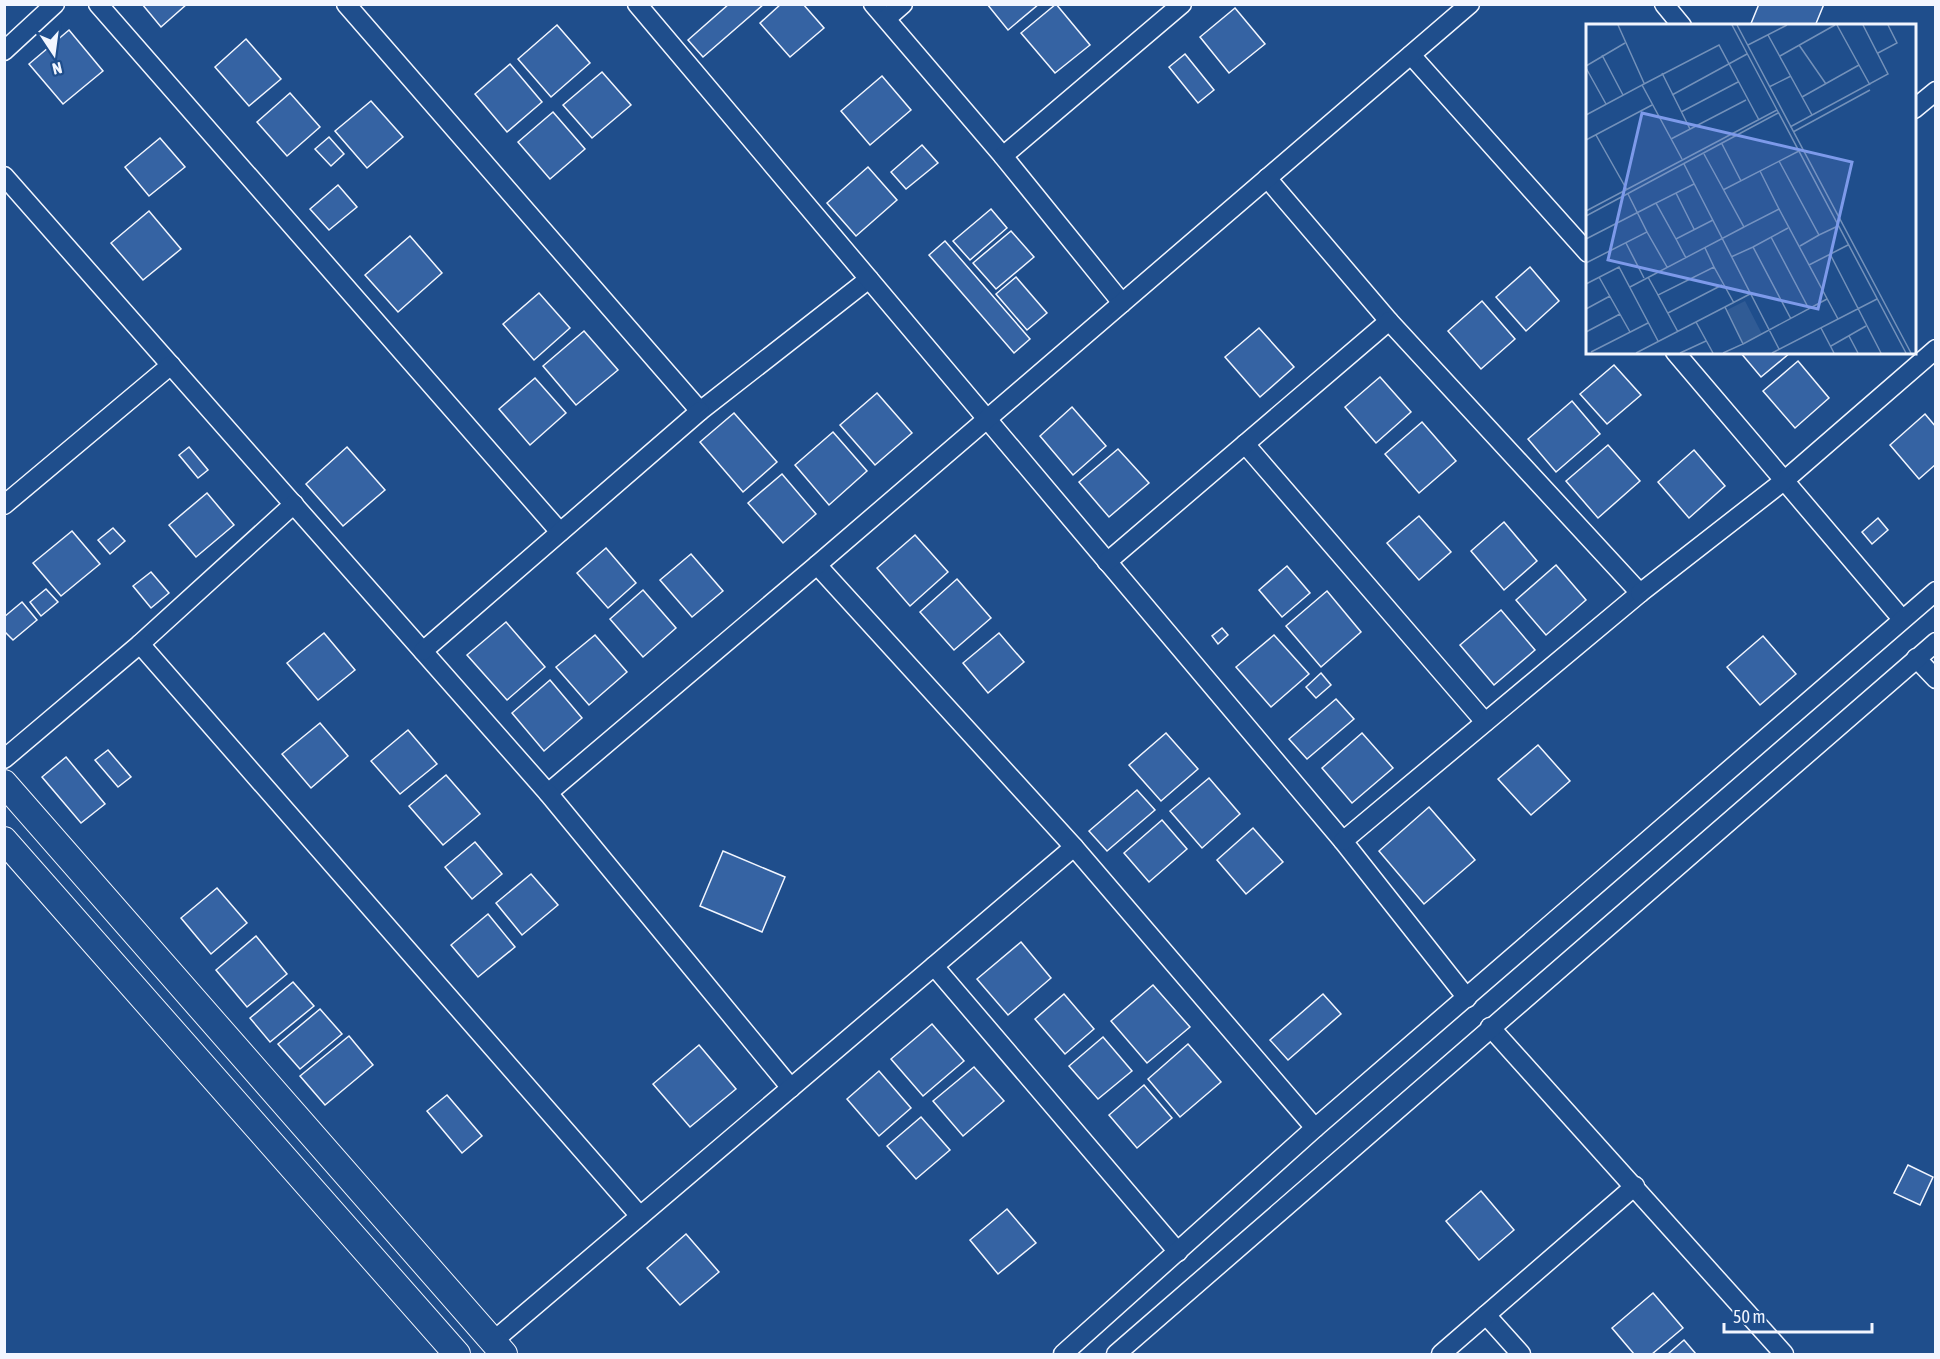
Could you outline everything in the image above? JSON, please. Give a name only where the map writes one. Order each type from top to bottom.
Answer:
[{"type":"street","points":[[4,51],[55,4]]},
{"type":"street","points":[[98,4],[560,532]]},
{"type":"street","points":[[346,4],[700,411]]},
{"type":"street","points":[[637,4],[1343,841],[1467,998]]},
{"type":"street","points":[[873,4],[1003,156],[1122,303]]},
{"type":"street","points":[[887,18],[903,4]]},
{"type":"street","points":[[1003,156],[1182,4]]},
{"type":"street","points":[[548,793],[1470,4]]},
{"type":"street","points":[[1664,4],[1680,24]]},
{"type":"street","points":[[1411,55],[1586,251]]},
{"type":"street","points":[[1916,107],[1935,91]]},
{"type":"street","points":[[4,176],[548,793],[791,1088]]},
{"type":"street","points":[[1267,178],[1389,321],[1640,593]]},
{"type":"street","points":[[423,651],[700,411],[868,279]]},
{"type":"street","points":[[1107,562],[1389,321]]},
{"type":"street","points":[[1343,841],[1640,593],[1785,480],[1935,349]]},
{"type":"street","points":[[1677,354],[1902,619]]},
{"type":"street","points":[[7,499],[171,365]]},
{"type":"street","points":[[1245,444],[1485,722]]},
{"type":"street","points":[[4,759],[140,644],[294,504]]},
{"type":"street","points":[[817,565],[1074,847],[1315,1128]]},
{"type":"street","points":[[1063,1354],[1315,1128],[1935,591]]},
{"type":"street","points":[[1116,1354],[1935,642]]},
{"type":"street","points":[[140,644],[640,1216]]},
{"type":"street","points":[[1916,658],[1935,679]]},
{"type":"street","points":[[4,783],[498,1348],[640,1216],[1074,847]]},
{"type":"street","points":[[4,840],[457,1354]]},
{"type":"street","points":[[934,966],[1178,1252]]},
{"type":"street","points":[[1490,1027],[1784,1354]]},
{"type":"street","points":[[1441,1354],[1635,1186]]},
{"type":"street","points":[[1486,1315],[1521,1354]]},
{"type":"building","points":[[142,4],[187,4],[161,27]]},
{"type":"building","points":[[729,4],[764,4],[703,57],[688,40]]},
{"type":"building","points":[[781,4],[803,4],[824,28],[790,57],[760,23]]},
{"type":"building","points":[[987,4],[1039,4],[1008,30]]},
{"type":"building","points":[[1056,4],[1090,45],[1055,73],[1021,33]]},
{"type":"building","points":[[1759,4],[1824,4],[1816,24],[1751,24]]},
{"type":"building","points":[[1235,8],[1265,44],[1229,73],[1200,37]]},
{"type":"building","points":[[557,25],[590,63],[551,97],[518,59]]},
{"type":"building","points":[[69,30],[103,71],[63,104],[29,64]]},
{"type":"building","points":[[246,39],[281,79],[249,106],[215,67]]},
{"type":"building","points":[[1185,54],[1214,90],[1198,103],[1169,67]]},
{"type":"building","points":[[510,64],[542,102],[507,132],[475,94]]},
{"type":"building","points":[[602,72],[631,105],[592,138],[563,105]]},
{"type":"building","points":[[882,76],[911,110],[870,145],[841,111]]},
{"type":"building","points":[[290,93],[320,127],[287,156],[257,122]]},
{"type":"building","points":[[371,101],[403,137],[367,168],[335,131]]},
{"type":"building","points":[[553,112],[585,149],[550,179],[518,142]]},
{"type":"building","points":[[329,137],[344,154],[331,166],[315,149]]},
{"type":"building","points":[[160,138],[185,167],[149,196],[125,167]]},
{"type":"building","points":[[922,145],[938,163],[906,189],[891,172]]},
{"type":"building","points":[[868,167],[897,200],[856,236],[827,203]]},
{"type":"building","points":[[338,185],[357,207],[329,230],[310,209]]},
{"type":"building","points":[[991,209],[1007,228],[970,260],[953,241]]},
{"type":"building","points":[[149,211],[181,249],[143,280],[111,243]]},
{"type":"building","points":[[1011,231],[1034,257],[996,289],[973,263]]},
{"type":"building","points":[[410,236],[442,273],[398,312],[365,275]]},
{"type":"building","points":[[945,241],[1030,339],[1014,353],[929,255]]},
{"type":"building","points":[[1530,267],[1559,301],[1526,331],[1496,297]]},
{"type":"building","points":[[1016,277],[1047,313],[1027,330],[996,294]]},
{"type":"building","points":[[539,293],[570,328],[534,360],[503,324]]},
{"type":"building","points":[[1482,301],[1515,339],[1481,369],[1448,331]]},
{"type":"building","points":[[1259,328],[1294,367],[1260,397],[1225,357]]},
{"type":"building","points":[[584,331],[618,370],[576,405],[543,366]]},
{"type":"building","points":[[1742,354],[1789,354],[1761,377]]},
{"type":"building","points":[[1798,361],[1829,398],[1795,428],[1763,391]]},
{"type":"building","points":[[1614,365],[1641,395],[1607,424],[1580,394]]},
{"type":"building","points":[[1380,377],[1411,412],[1376,443],[1345,407]]},
{"type":"building","points":[[535,378],[566,413],[530,445],[499,409]]},
{"type":"building","points":[[877,393],[912,433],[875,465],[840,425]]},
{"type":"building","points":[[1572,401],[1600,434],[1556,472],[1528,439]]},
{"type":"building","points":[[1072,407],[1106,446],[1073,475],[1040,436]]},
{"type":"building","points":[[734,413],[777,462],[743,492],[700,442]]},
{"type":"building","points":[[1925,414],[1936,427],[1936,464],[1919,479],[1890,445]]},
{"type":"building","points":[[1422,422],[1456,461],[1419,493],[1385,454]]},
{"type":"building","points":[[833,432],[867,471],[829,505],[795,465]]},
{"type":"building","points":[[1608,445],[1640,481],[1598,518],[1566,481]]},
{"type":"building","points":[[189,447],[208,470],[198,478],[179,455]]},
{"type":"building","points":[[347,447],[385,490],[343,526],[306,484]]},
{"type":"building","points":[[1118,449],[1149,483],[1109,517],[1079,482]]},
{"type":"building","points":[[1694,450],[1725,486],[1689,518],[1658,482]]},
{"type":"building","points":[[782,474],[816,514],[783,543],[748,503]]},
{"type":"building","points":[[207,493],[234,525],[196,557],[169,525]]},
{"type":"building","points":[[1419,516],[1451,552],[1419,580],[1387,543]]},
{"type":"building","points":[[1878,518],[1888,530],[1872,544],[1862,532]]},
{"type":"building","points":[[1504,522],[1537,561],[1504,590],[1471,551]]},
{"type":"building","points":[[113,528],[125,541],[110,554],[98,540]]},
{"type":"building","points":[[72,531],[100,564],[61,596],[33,563]]},
{"type":"building","points":[[915,535],[948,572],[910,606],[877,568]]},
{"type":"building","points":[[606,548],[636,583],[608,608],[577,573]]},
{"type":"building","points":[[691,554],[723,591],[692,617],[660,580]]},
{"type":"building","points":[[1556,565],[1586,600],[1546,635],[1516,600]]},
{"type":"building","points":[[1287,566],[1310,593],[1282,617],[1259,590]]},
{"type":"building","points":[[151,572],[169,593],[151,608],[133,586]]},
{"type":"building","points":[[957,579],[991,618],[954,650],[920,612]]},
{"type":"building","points":[[46,589],[58,602],[41,616],[30,602]]},
{"type":"building","points":[[643,590],[676,628],[643,657],[610,619]]},
{"type":"building","points":[[1327,591],[1361,632],[1321,667],[1286,626]]},
{"type":"building","points":[[22,602],[37,620],[13,640],[4,631],[4,617]]},
{"type":"building","points":[[1501,610],[1535,650],[1494,685],[1460,645]]},
{"type":"building","points":[[506,622],[545,667],[507,700],[467,655]]},
{"type":"building","points":[[1222,628],[1228,635],[1218,644],[1212,636]]},
{"type":"building","points":[[324,633],[355,670],[318,700],[287,663]]},
{"type":"building","points":[[999,633],[1024,662],[988,693],[963,663]]},
{"type":"building","points":[[595,635],[627,672],[589,705],[556,667]]},
{"type":"building","points":[[1274,635],[1309,674],[1271,707],[1236,667]]},
{"type":"building","points":[[1763,636],[1796,674],[1760,705],[1727,667]]},
{"type":"building","points":[[1321,673],[1331,685],[1316,698],[1306,687]]},
{"type":"building","points":[[550,680],[582,718],[544,751],[512,713]]},
{"type":"building","points":[[1336,699],[1354,719],[1307,759],[1289,739]]},
{"type":"building","points":[[320,723],[348,756],[311,788],[282,754]]},
{"type":"building","points":[[408,730],[437,764],[400,794],[371,761]]},
{"type":"building","points":[[1166,733],[1198,769],[1161,801],[1129,765]]},
{"type":"building","points":[[1362,733],[1393,768],[1352,803],[1322,768]]},
{"type":"building","points":[[1538,745],[1570,781],[1531,815],[1498,779]]},
{"type":"building","points":[[108,750],[131,777],[118,787],[95,760]]},
{"type":"building","points":[[66,757],[105,804],[81,823],[42,777]]},
{"type":"building","points":[[446,775],[480,814],[443,845],[409,806]]},
{"type":"building","points":[[1209,778],[1240,814],[1202,848],[1170,811]]},
{"type":"building","points":[[1137,790],[1155,810],[1107,851],[1089,831]]},
{"type":"building","points":[[1429,807],[1475,860],[1424,904],[1379,851]]},
{"type":"building","points":[[1162,820],[1187,849],[1149,882],[1124,853]]},
{"type":"building","points":[[1253,828],[1283,862],[1246,894],[1217,860]]},
{"type":"building","points":[[475,842],[502,874],[472,899],[445,867]]},
{"type":"building","points":[[723,851],[785,877],[762,932],[700,906]]},
{"type":"building","points":[[531,874],[558,905],[522,935],[496,903]]},
{"type":"building","points":[[217,888],[247,923],[211,954],[181,918]]},
{"type":"building","points":[[488,914],[515,947],[478,977],[451,945]]},
{"type":"building","points":[[256,936],[287,974],[247,1007],[216,970]]},
{"type":"building","points":[[1021,942],[1051,978],[1008,1015],[977,979]]},
{"type":"building","points":[[293,982],[314,1006],[270,1042],[250,1018]]},
{"type":"building","points":[[1153,985],[1190,1027],[1147,1063],[1111,1021]]},
{"type":"building","points":[[1064,994],[1094,1029],[1065,1054],[1035,1019]]},
{"type":"building","points":[[1323,994],[1341,1014],[1288,1060],[1270,1040]]},
{"type":"building","points":[[320,1009],[342,1034],[300,1069],[278,1044]]},
{"type":"building","points":[[932,1024],[964,1061],[923,1096],[891,1059]]},
{"type":"building","points":[[349,1036],[373,1065],[325,1105],[300,1076]]},
{"type":"building","points":[[1103,1037],[1132,1071],[1098,1099],[1069,1066]]},
{"type":"building","points":[[1188,1044],[1221,1082],[1180,1117],[1148,1079]]},
{"type":"building","points":[[699,1045],[736,1089],[690,1127],[653,1084]]},
{"type":"building","points":[[974,1067],[1004,1101],[963,1136],[933,1101]]},
{"type":"building","points":[[879,1071],[911,1108],[879,1136],[847,1099]]},
{"type":"building","points":[[1144,1085],[1172,1118],[1137,1148],[1109,1115]]},
{"type":"building","points":[[447,1095],[482,1136],[462,1153],[427,1111]]},
{"type":"building","points":[[921,1117],[950,1150],[916,1179],[887,1146]]},
{"type":"building","points":[[1908,1165],[1933,1177],[1920,1205],[1894,1193]]},
{"type":"building","points":[[1481,1191],[1514,1230],[1479,1260],[1446,1221]]},
{"type":"building","points":[[1007,1209],[1036,1243],[998,1274],[970,1240]]},
{"type":"building","points":[[686,1234],[719,1272],[680,1305],[647,1268]]},
{"type":"building","points":[[1653,1293],[1683,1328],[1652,1354],[1634,1354],[1612,1328]]},
{"type":"building","points":[[1684,1340],[1696,1354],[1668,1354]]}]
